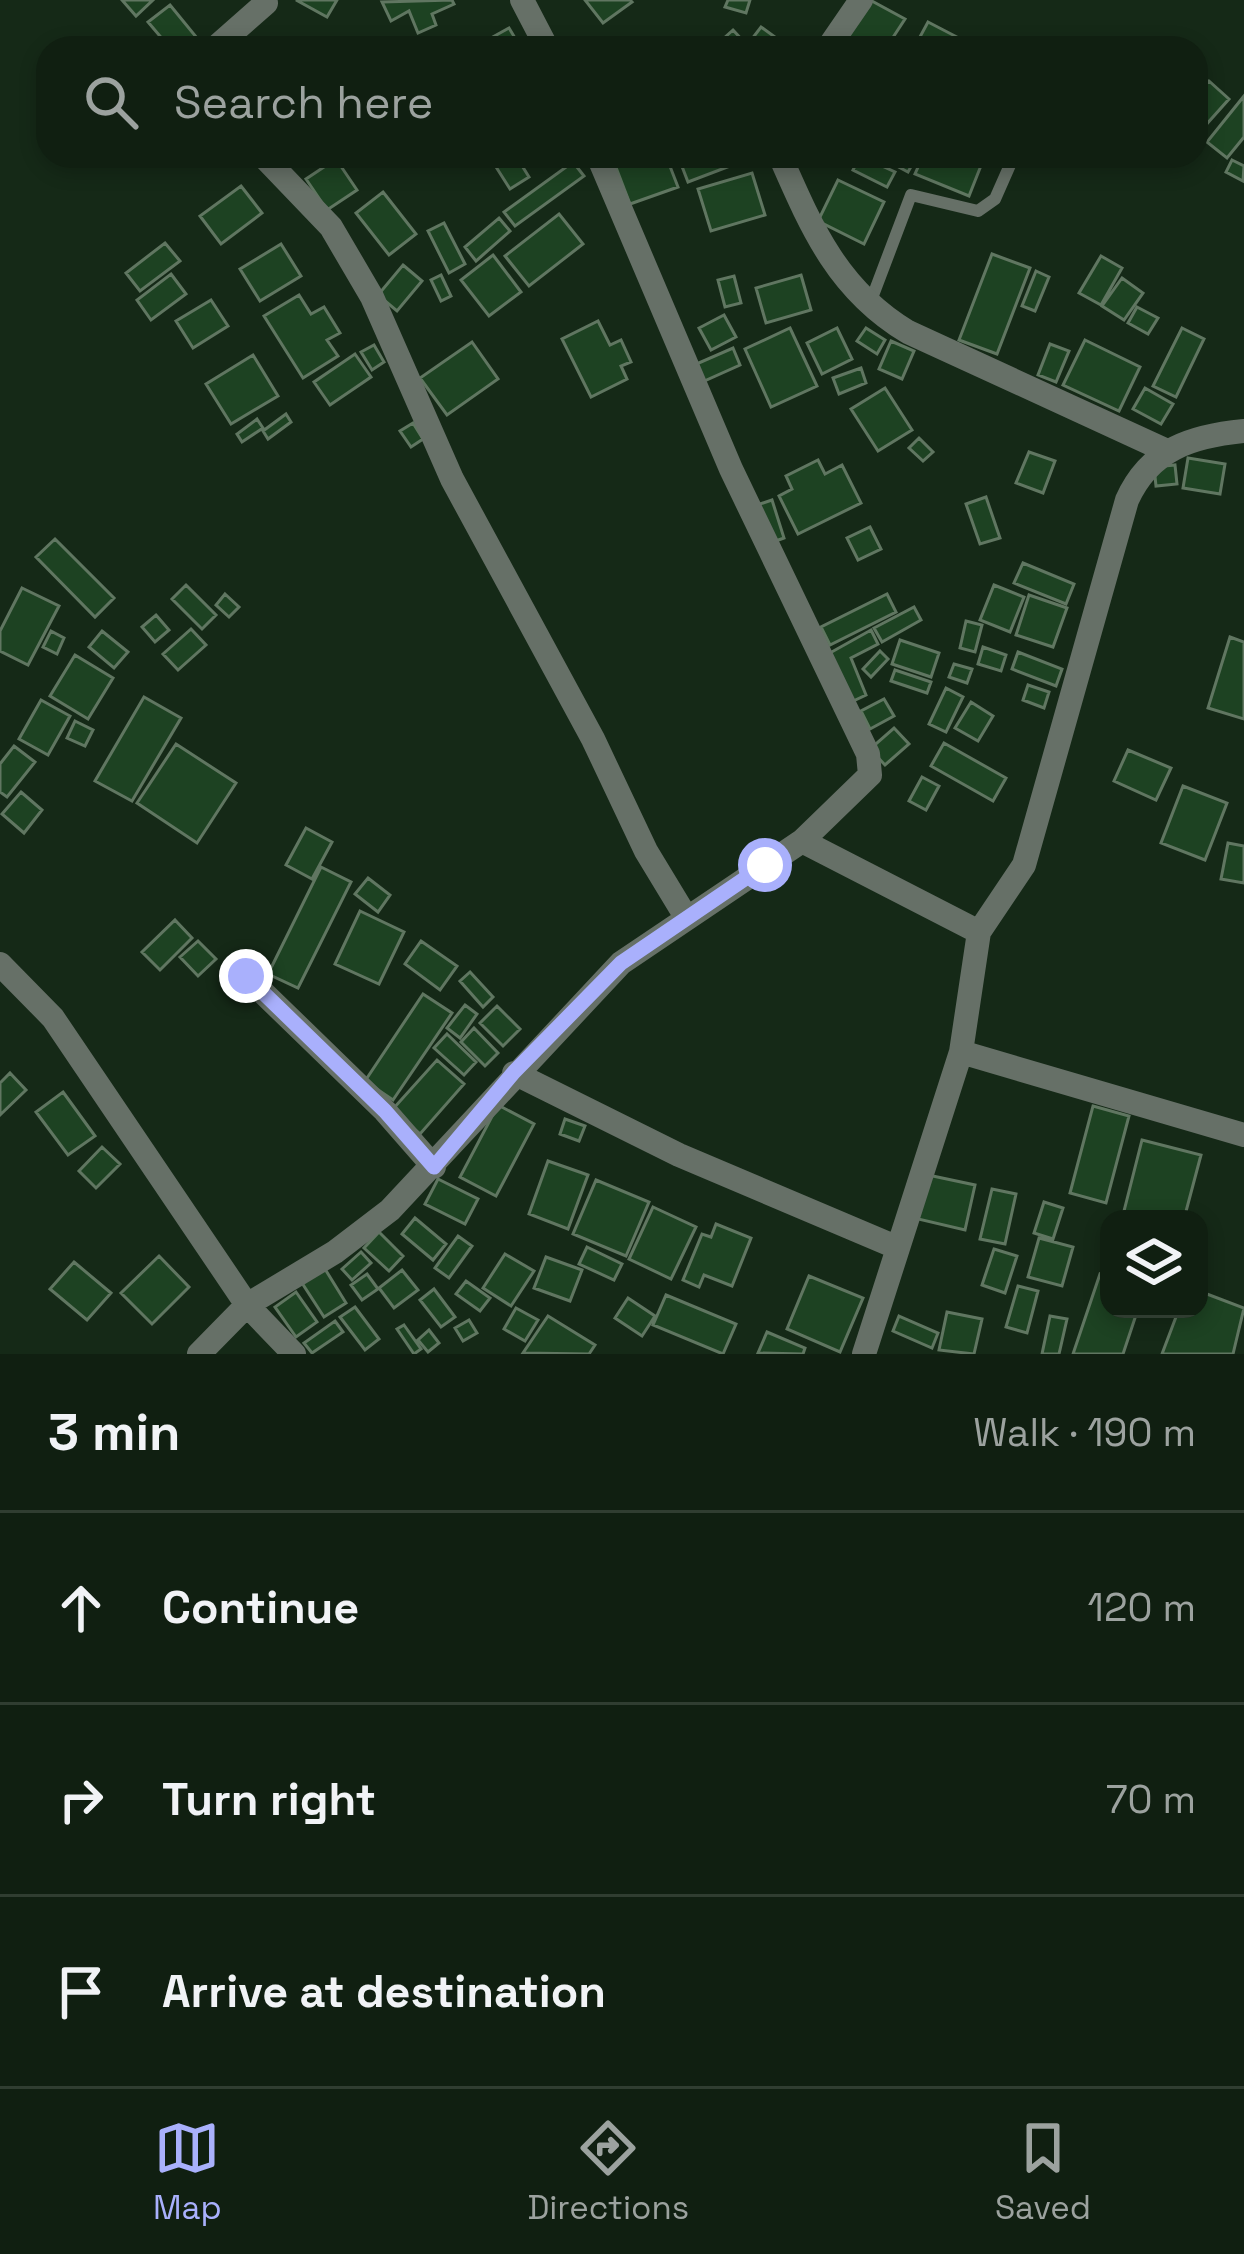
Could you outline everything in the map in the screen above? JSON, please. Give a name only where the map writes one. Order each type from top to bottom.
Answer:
[{"type":"street","points":[[523,0],[541,36]]},
{"type":"street","points":[[836,36],[861,0]]},
{"type":"street","points":[[229,36],[266,4]]},
{"type":"street","points":[[274,168],[331,227],[372,297],[452,479],[593,739],[646,851],[686,916]]},
{"type":"street","points":[[199,1354],[248,1305],[367,1230],[434,1167],[514,1072],[621,963],[802,841],[870,775],[868,754],[816,637],[731,469],[603,168]]},
{"type":"street","points":[[787,168],[827,252],[868,308],[908,332],[1167,451]]},
{"type":"street","points":[[864,1354],[961,1052],[979,932],[1024,865],[1127,500],[1143,470],[1167,451],[1203,435],[1244,431]]},
{"type":"street","points":[[802,841],[979,932]]},
{"type":"street","points":[[0,964],[53,1018],[248,1305],[294,1354]]},
{"type":"street","points":[[246,976],[385,1111],[434,1167]]},
{"type":"street","points":[[961,1052],[1244,1135]]},
{"type":"street","points":[[514,1072],[679,1155],[896,1247]]},
{"type":"lane","points":[[868,308],[911,195],[978,212],[994,200],[1009,168]]},
{"type":"building","points":[[122,0],[153,0],[136,16]]},
{"type":"building","points":[[296,0],[337,0],[327,17]]},
{"type":"building","points":[[452,0],[454,4],[432,14],[436,25],[418,33],[409,11],[391,21],[382,2]]},
{"type":"building","points":[[585,0],[630,0],[632,2],[603,23]]},
{"type":"building","points":[[728,0],[750,0],[746,13],[725,7]]},
{"type":"building","points":[[870,0],[905,19],[894,36],[846,36]]},
{"type":"building","points":[[170,5],[195,36],[160,36],[148,22]]},
{"type":"building","points":[[928,22],[955,36],[920,36]]},
{"type":"building","points":[[1208,82],[1229,99],[1208,123]]},
{"type":"building","points":[[1244,96],[1244,137],[1227,158],[1208,141]]},
{"type":"building","points":[[1232,160],[1244,166],[1243,181],[1226,172]]},
{"type":"building","points":[[322,168],[342,168],[357,190],[327,210],[306,179]]},
{"type":"building","points":[[497,168],[523,168],[529,177],[510,189]]},
{"type":"building","points":[[565,168],[578,168],[584,176],[515,226],[504,212]]},
{"type":"building","points":[[616,168],[671,168],[678,187],[630,204]]},
{"type":"building","points":[[683,168],[725,168],[688,182]]},
{"type":"building","points":[[886,168],[895,172],[887,187],[853,170]]},
{"type":"building","points":[[918,168],[980,168],[969,196],[915,174]]},
{"type":"building","points":[[752,173],[765,215],[711,231],[698,189]]},
{"type":"building","points":[[838,180],[884,202],[864,244],[818,221]]},
{"type":"building","points":[[241,186],[262,213],[221,244],[200,216]]},
{"type":"building","points":[[383,192],[416,234],[389,255],[356,213]]},
{"type":"building","points":[[559,214],[583,244],[529,286],[505,256]]},
{"type":"building","points":[[499,218],[510,231],[476,261],[465,247]]},
{"type":"building","points":[[444,223],[465,264],[449,273],[428,231]]},
{"type":"building","points":[[165,243],[180,261],[140,291],[126,273]]},
{"type":"building","points":[[281,244],[301,276],[260,301],[240,269]]},
{"type":"building","points":[[992,254],[1030,268],[997,354],[959,340]]},
{"type":"building","points":[[493,255],[521,292],[489,316],[461,280]]},
{"type":"building","points":[[1101,256],[1122,268],[1101,305],[1079,293]]},
{"type":"building","points":[[403,265],[422,281],[397,311],[378,295]]},
{"type":"building","points":[[1036,271],[1049,277],[1035,311],[1022,306]]},
{"type":"building","points":[[171,274],[186,294],[151,320],[137,300]]},
{"type":"building","points":[[441,275],[451,296],[441,301],[431,280]]},
{"type":"building","points":[[801,275],[811,310],[766,323],[756,288]]},
{"type":"building","points":[[734,276],[741,303],[725,307],[718,280]]},
{"type":"building","points":[[1122,278],[1143,293],[1124,320],[1102,306]]},
{"type":"building","points":[[299,295],[311,314],[324,307],[340,333],[327,340],[338,356],[303,378],[264,316]]},
{"type":"building","points":[[211,300],[228,326],[193,348],[176,321]]},
{"type":"building","points":[[1137,307],[1158,318],[1148,334],[1128,323]]},
{"type":"building","points":[[724,315],[736,337],[711,350],[699,328]]},
{"type":"building","points":[[598,321],[610,345],[621,340],[631,362],[621,366],[627,379],[591,397],[562,339]]},
{"type":"building","points":[[790,328],[817,386],[771,407],[745,349]]},
{"type":"building","points":[[837,328],[852,359],[822,374],[807,343]]},
{"type":"building","points":[[866,328],[885,340],[877,354],[857,341]]},
{"type":"building","points":[[1182,328],[1204,339],[1176,397],[1153,386]]},
{"type":"building","points":[[1085,340],[1140,367],[1119,411],[1063,385]]},
{"type":"building","points":[[891,341],[914,351],[902,379],[879,369]]},
{"type":"building","points":[[472,342],[498,379],[447,415],[420,378]]},
{"type":"building","points":[[1050,344],[1069,351],[1056,382],[1038,375]]},
{"type":"building","points":[[374,345],[384,362],[372,370],[361,352]]},
{"type":"building","points":[[733,348],[740,365],[702,382],[694,365]]},
{"type":"building","points":[[355,354],[371,377],[330,405],[314,382]]},
{"type":"building","points":[[253,355],[278,396],[231,424],[206,384]]},
{"type":"building","points":[[861,368],[866,383],[839,394],[833,378]]},
{"type":"building","points":[[885,388],[912,430],[878,451],[851,409]]},
{"type":"building","points":[[1145,388],[1173,404],[1161,424],[1133,409]]},
{"type":"building","points":[[286,414],[291,422],[268,439],[263,431]]},
{"type":"building","points":[[257,419],[263,428],[242,442],[237,434]]},
{"type":"building","points":[[413,423],[423,439],[411,447],[400,431]]},
{"type":"building","points":[[919,438],[933,452],[923,461],[909,448]]},
{"type":"building","points":[[1029,452],[1055,461],[1043,493],[1016,483]]},
{"type":"building","points":[[1188,458],[1225,464],[1220,494],[1183,488]]},
{"type":"building","points":[[818,460],[825,474],[842,465],[861,503],[798,534],[779,496],[792,489],[786,476]]},
{"type":"building","points":[[1175,465],[1177,484],[1156,486],[1154,467]]},
{"type":"building","points":[[986,497],[1000,538],[980,544],[966,504]]},
{"type":"building","points":[[772,500],[784,538],[770,543],[757,505]]},
{"type":"building","points":[[870,527],[881,549],[858,560],[847,538]]},
{"type":"building","points":[[55,539],[114,598],[95,617],[36,557]]},
{"type":"building","points":[[1023,563],[1074,584],[1066,604],[1014,583]]},
{"type":"building","points":[[186,585],[216,615],[202,629],[172,599]]},
{"type":"building","points":[[994,585],[1024,597],[1010,632],[980,620]]},
{"type":"building","points":[[22,588],[59,606],[28,665],[0,651],[0,631]]},
{"type":"building","points":[[225,594],[239,607],[229,617],[216,605]]},
{"type":"building","points":[[887,594],[896,612],[830,645],[821,627]]},
{"type":"building","points":[[1029,595],[1067,608],[1053,647],[1016,635]]},
{"type":"building","points":[[914,607],[921,620],[882,642],[874,628]]},
{"type":"building","points":[[156,615],[169,630],[155,642],[142,627]]},
{"type":"building","points":[[966,621],[982,625],[975,652],[960,648]]},
{"type":"building","points":[[191,629],[206,645],[178,670],[163,654]]},
{"type":"building","points":[[871,630],[878,644],[851,658],[866,695],[851,702],[828,654]]},
{"type":"building","points":[[51,631],[64,638],[57,654],[43,647]]},
{"type":"building","points":[[102,631],[128,652],[114,668],[89,647]]},
{"type":"building","points":[[1230,637],[1244,642],[1244,719],[1208,708]]},
{"type":"building","points":[[900,640],[939,653],[931,677],[892,664]]},
{"type":"building","points":[[983,647],[1006,655],[1001,671],[978,664]]},
{"type":"building","points":[[880,651],[888,659],[871,677],[863,669]]},
{"type":"building","points":[[1018,652],[1062,669],[1056,686],[1012,669]]},
{"type":"building","points":[[75,655],[113,678],[88,719],[50,696]]},
{"type":"building","points":[[954,664],[972,669],[967,683],[949,677]]},
{"type":"building","points":[[895,670],[931,682],[927,693],[891,681]]},
{"type":"building","points":[[1028,685],[1049,692],[1044,708],[1023,700]]},
{"type":"building","points":[[946,688],[963,697],[946,732],[929,724]]},
{"type":"building","points":[[144,697],[181,718],[132,801],[95,781]]},
{"type":"building","points":[[884,699],[894,716],[870,729],[861,711]]},
{"type":"building","points":[[41,700],[70,716],[48,755],[19,739]]},
{"type":"building","points":[[971,702],[993,716],[978,741],[955,728]]},
{"type":"building","points":[[75,721],[93,730],[85,746],[67,738]]},
{"type":"building","points":[[894,728],[909,744],[885,765],[870,749]]},
{"type":"building","points":[[944,743],[1006,778],[993,801],[931,766]]},
{"type":"building","points":[[176,744],[236,783],[197,843],[137,803]]},
{"type":"building","points":[[14,746],[35,762],[7,797],[0,792],[0,764]]},
{"type":"building","points":[[1128,750],[1171,768],[1156,800],[1114,781]]},
{"type":"building","points":[[922,777],[939,786],[926,810],[909,801]]},
{"type":"building","points":[[1183,786],[1227,803],[1205,860],[1161,843]]},
{"type":"building","points":[[21,792],[42,810],[24,833],[2,814]]},
{"type":"building","points":[[306,828],[332,842],[312,879],[286,865]]},
{"type":"building","points":[[1228,843],[1244,846],[1244,883],[1221,879]]},
{"type":"building","points":[[321,867],[351,882],[298,988],[268,974]]},
{"type":"building","points":[[368,878],[390,895],[378,912],[355,894]]},
{"type":"building","points":[[360,911],[404,932],[379,984],[335,964]]},
{"type":"building","points":[[175,920],[192,938],[160,970],[142,952]]},
{"type":"building","points":[[198,941],[216,959],[198,976],[180,957]]},
{"type":"building","points":[[421,941],[457,966],[440,990],[405,964]]},
{"type":"building","points":[[470,972],[493,997],[483,1007],[460,981]]},
{"type":"building","points":[[423,994],[452,1013],[393,1100],[365,1081]]},
{"type":"building","points":[[465,1005],[477,1014],[460,1038],[447,1028]]},
{"type":"building","points":[[497,1006],[520,1029],[503,1046],[480,1023]]},
{"type":"building","points":[[474,1028],[498,1053],[485,1066],[461,1042]]},
{"type":"building","points":[[447,1034],[476,1062],[464,1075],[434,1048]]},
{"type":"building","points":[[437,1060],[464,1084],[420,1134],[392,1110]]},
{"type":"building","points":[[10,1073],[26,1090],[0,1115],[0,1083]]},
{"type":"building","points":[[63,1092],[95,1136],[68,1155],[36,1112]]},
{"type":"building","points":[[498,1105],[534,1124],[496,1196],[460,1177]]},
{"type":"building","points":[[1093,1106],[1129,1116],[1106,1203],[1070,1193]]},
{"type":"building","points":[[565,1119],[585,1126],[579,1141],[560,1134]]},
{"type":"building","points":[[1142,1140],[1201,1155],[1186,1210],[1124,1210]]},
{"type":"building","points":[[102,1147],[120,1164],[96,1188],[79,1171]]},
{"type":"building","points":[[548,1161],[588,1175],[568,1229],[529,1214]]},
{"type":"building","points":[[928,1175],[975,1185],[965,1230],[918,1219]]},
{"type":"building","points":[[438,1179],[478,1199],[465,1224],[425,1204]]},
{"type":"building","points":[[596,1180],[649,1202],[626,1256],[573,1234]]},
{"type":"building","points":[[992,1189],[1016,1194],[1005,1244],[980,1239]]},
{"type":"building","points":[[1044,1202],[1063,1208],[1053,1239],[1034,1233]]},
{"type":"building","points":[[653,1207],[696,1227],[671,1279],[629,1259]]},
{"type":"building","points":[[415,1218],[446,1244],[433,1260],[402,1234]]},
{"type":"building","points":[[716,1224],[751,1238],[732,1286],[704,1275],[699,1287],[683,1280],[702,1234],[711,1237]]},
{"type":"building","points":[[379,1232],[403,1256],[389,1271],[364,1248]]},
{"type":"building","points":[[458,1236],[472,1246],[449,1278],[435,1268]]},
{"type":"building","points":[[1039,1238],[1073,1247],[1062,1286],[1028,1277]]},
{"type":"building","points":[[587,1247],[622,1264],[614,1280],[579,1264]]},
{"type":"building","points":[[994,1249],[1017,1256],[1005,1293],[982,1285]]},
{"type":"building","points":[[361,1252],[371,1263],[352,1280],[342,1269]]},
{"type":"building","points":[[505,1254],[534,1271],[511,1306],[483,1288]]},
{"type":"building","points":[[159,1256],[189,1287],[152,1324],[121,1293]]},
{"type":"building","points":[[546,1257],[582,1270],[570,1301],[534,1288]]},
{"type":"building","points":[[74,1262],[111,1293],[87,1320],[50,1289]]},
{"type":"building","points":[[325,1269],[346,1303],[324,1317],[302,1283]]},
{"type":"building","points":[[402,1270],[418,1290],[394,1308],[379,1288]]},
{"type":"building","points":[[367,1274],[378,1289],[362,1300],[351,1285]]},
{"type":"building","points":[[1100,1274],[1100,1318],[1135,1318],[1123,1354],[1073,1354]]},
{"type":"building","points":[[809,1276],[863,1298],[840,1352],[787,1329]]},
{"type":"building","points":[[466,1281],[490,1298],[480,1311],[456,1294]]},
{"type":"building","points":[[1018,1286],[1038,1291],[1027,1333],[1006,1327]]},
{"type":"building","points":[[434,1289],[455,1317],[441,1327],[420,1300]]},
{"type":"building","points":[[296,1292],[317,1322],[296,1337],[275,1307]]},
{"type":"building","points":[[1208,1294],[1244,1308],[1233,1354],[1162,1354],[1176,1318],[1208,1318]]},
{"type":"building","points":[[666,1295],[736,1324],[723,1354],[653,1325]]},
{"type":"building","points":[[628,1298],[655,1316],[642,1336],[615,1318]]},
{"type":"building","points":[[355,1307],[379,1339],[365,1350],[340,1317]]},
{"type":"building","points":[[516,1308],[538,1320],[525,1341],[504,1329]]},
{"type":"building","points":[[947,1312],[982,1319],[974,1354],[939,1350]]},
{"type":"building","points":[[548,1316],[595,1345],[589,1354],[523,1353]]},
{"type":"building","points":[[899,1316],[938,1333],[932,1348],[893,1331]]},
{"type":"building","points":[[1050,1316],[1067,1319],[1059,1354],[1042,1354]]},
{"type":"building","points":[[469,1320],[477,1333],[463,1341],[455,1328]]},
{"type":"building","points":[[335,1321],[343,1332],[312,1353],[304,1343]]},
{"type":"building","points":[[404,1325],[421,1349],[414,1354],[397,1329]]},
{"type":"building","points":[[429,1330],[439,1343],[428,1352],[418,1340]]},
{"type":"building","points":[[767,1332],[805,1348],[803,1354],[758,1353]]},
{"type":"route","points":[[246,976],[385,1111],[434,1167],[514,1072],[621,963],[765,865]]}]
